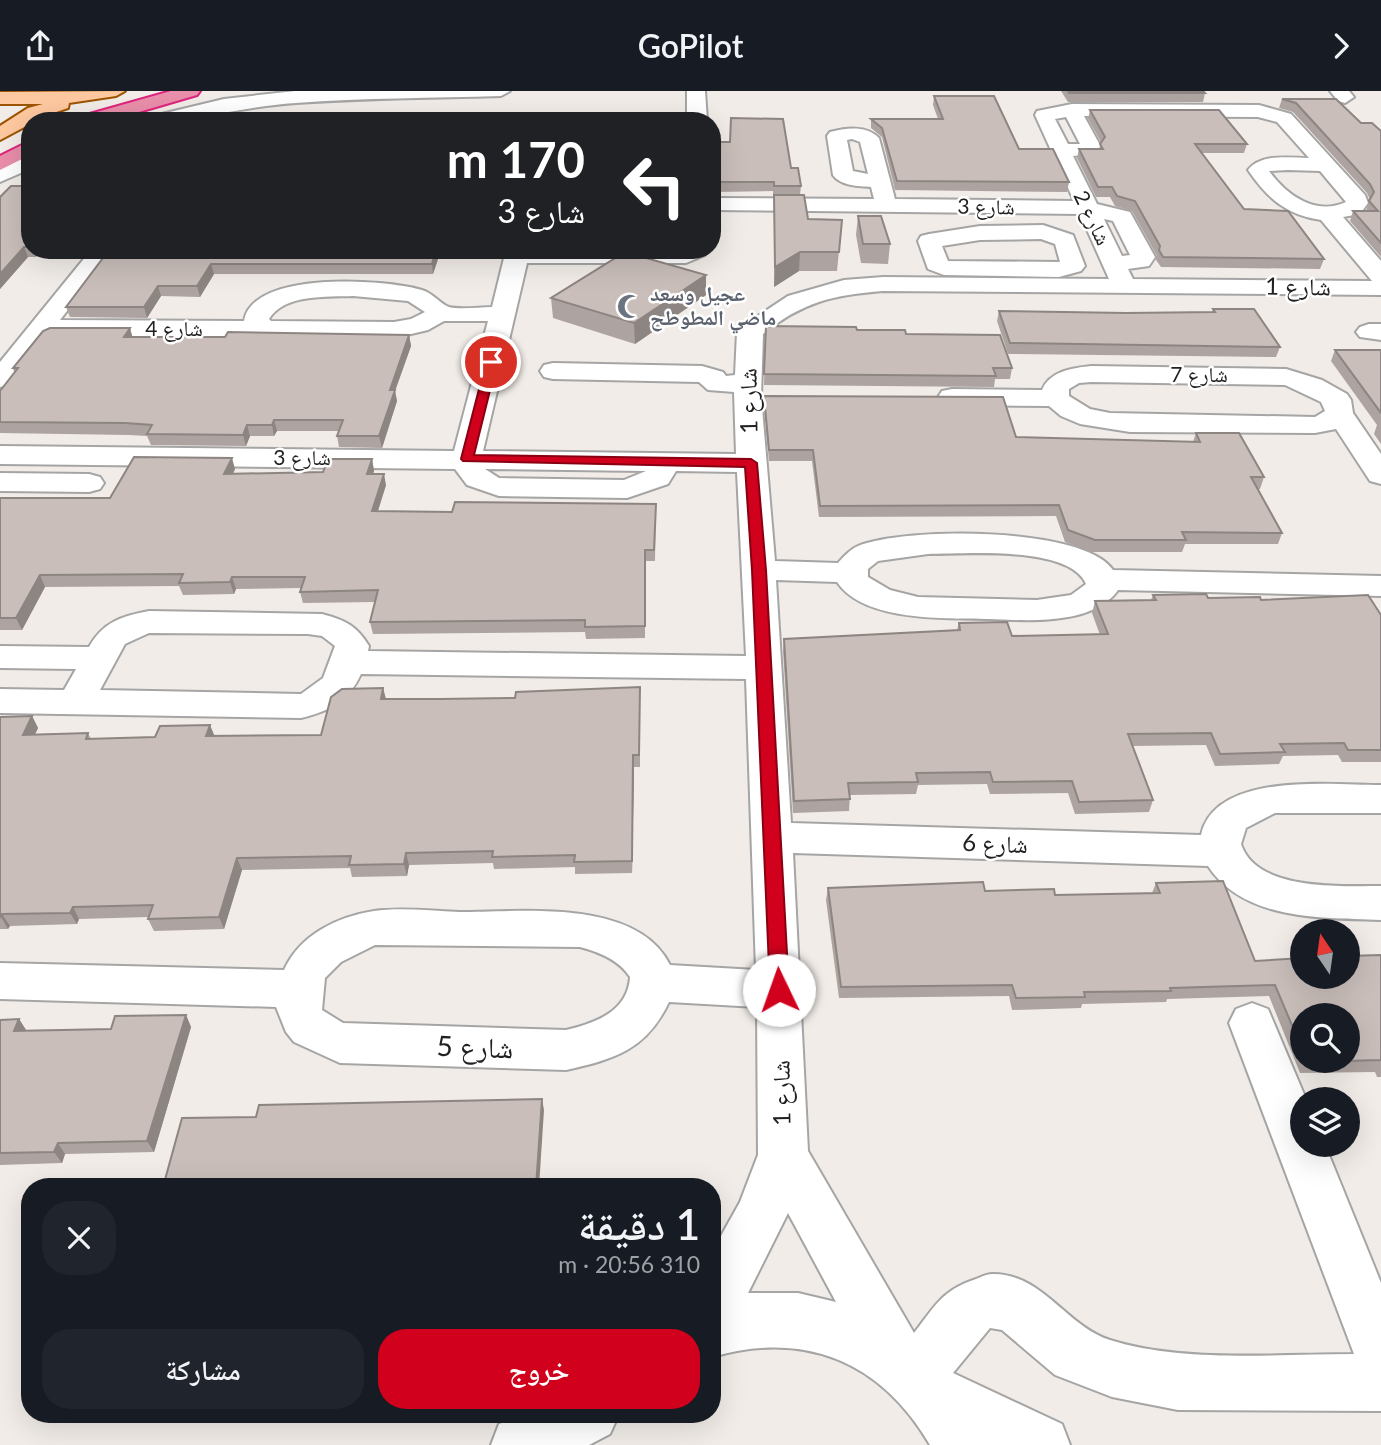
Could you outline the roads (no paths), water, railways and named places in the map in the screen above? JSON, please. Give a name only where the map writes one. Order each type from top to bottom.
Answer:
[{"type":"highway","points":[[111,112],[191,91]]},
{"type":"highway","points":[[0,164],[21,152]]},
{"type":"main road","points":[[0,98],[32,100],[116,91]]},
{"type":"main road","points":[[35,112],[94,95]]},
{"type":"main road","points":[[0,134],[21,121]]},
{"type":"street","points":[[194,112],[224,105],[295,97],[501,91]]},
{"type":"street","points":[[696,91],[697,112]]},
{"type":"street","points":[[1137,91],[1149,110]]},
{"type":"street","name":"شارع 2","points":[[1060,151],[1087,150],[1091,147],[1072,110]]},
{"type":"street","name":"شارع 2","points":[[1087,208],[1044,115],[1072,110],[1269,113],[1284,118],[1354,195],[1357,203],[1352,209],[1326,212],[1285,203],[1258,170],[1265,165],[1326,165]]},
{"type":"street","points":[[1246,111],[1288,165]]},
{"type":"street","points":[[0,176],[21,166]]},
{"type":"street","points":[[880,181],[886,206]]},
{"type":"street","name":"شارع 3","points":[[721,206],[777,215],[886,206],[1087,208],[1122,217],[1143,257],[1119,274]]},
{"type":"street","points":[[1326,212],[1381,277]]},
{"type":"street","points":[[1043,232],[1065,240],[1074,264],[1063,270],[1000,277],[939,266],[929,241],[980,233],[1043,232]]},
{"type":"street","points":[[0,379],[96,259]]},
{"type":"street","points":[[516,259],[467,459],[472,475],[484,484],[499,487],[637,488],[657,478],[666,462],[751,463]]},
{"type":"street","name":"شارع 1","points":[[721,1286],[762,1213],[783,1155],[779,990],[759,570],[747,390],[750,332],[770,315],[796,299],[837,288],[883,284],[1119,274],[1381,288]]},
{"type":"street","name":"شارع 4","points":[[264,319],[271,300],[297,292],[384,291],[415,295],[436,307],[439,314]]},
{"type":"street","name":"شارع 4","points":[[58,306],[394,330],[419,325],[439,314],[503,314]]},
{"type":"street","name":"شارع 4","points":[[40,328],[264,319]]},
{"type":"street","name":"شارع 7","points":[[1056,398],[1055,388],[1058,383],[1079,375],[1272,376],[1303,381],[1337,400],[1339,413],[1381,475]]},
{"type":"street","points":[[549,379],[747,390]]},
{"type":"street","points":[[921,397],[1056,398],[1061,404],[1083,416],[1130,424],[1315,425],[1329,422],[1339,413]]},
{"type":"street","name":"شارع 3","points":[[0,455],[467,459]]},
{"type":"street","points":[[0,482],[102,481],[125,471],[137,457]]},
{"type":"street","points":[[928,544],[1013,545],[1052,550],[1079,559],[1092,566],[1104,580],[1104,587],[1095,596],[1067,607],[1037,610],[918,607],[893,603],[866,592],[852,580],[850,573],[857,560],[868,553],[890,548],[928,544]]},
{"type":"street","points":[[759,570],[850,573]]},
{"type":"street","points":[[1104,580],[1381,586]]},
{"type":"street","points":[[0,701],[301,706],[324,698],[339,686],[352,646],[342,631],[330,626],[308,623],[149,622],[119,631],[75,702]]},
{"type":"street","points":[[0,657],[100,659]]},
{"type":"street","points":[[348,662],[762,668]]},
{"type":"street","points":[[1381,799],[1274,799],[1260,802],[1247,806],[1224,825],[1219,835],[1220,851],[1228,864],[1255,885],[1274,893],[1326,902],[1381,903]]},
{"type":"street","name":"شارع 6","points":[[771,837],[1220,851]]},
{"type":"street","points":[[0,981],[299,989],[304,972],[314,957],[330,945],[351,935],[375,928],[580,930],[616,939],[636,951],[649,966],[653,983],[779,990]]},
{"type":"street","name":"شارع 5","points":[[299,989],[298,1008],[304,1022],[315,1031],[340,1043],[566,1050],[599,1043],[620,1032],[649,1000],[653,983]]},
{"type":"street","points":[[1252,1023],[1381,1352]]},
{"type":"street","name":"شارع 1","points":[[783,1155],[831,1244],[914,1377]]},
{"type":"street","points":[[914,1377],[968,1309],[990,1301],[1014,1305],[1075,1355],[1112,1369],[1178,1383],[1381,1383]]},
{"type":"street","points":[[721,1326],[742,1320],[770,1318],[811,1322],[852,1334],[914,1377],[1041,1445]]},
{"type":"street","points":[[914,1377],[947,1417],[962,1445]]},
{"type":"street","points":[[520,1445],[531,1443],[572,1423]]},
{"type":"street","points":[[596,1445],[607,1423]]},
{"type":"place","name":"عجيل وسعد ماضي المطوطح","points":[[630,306]]}]
